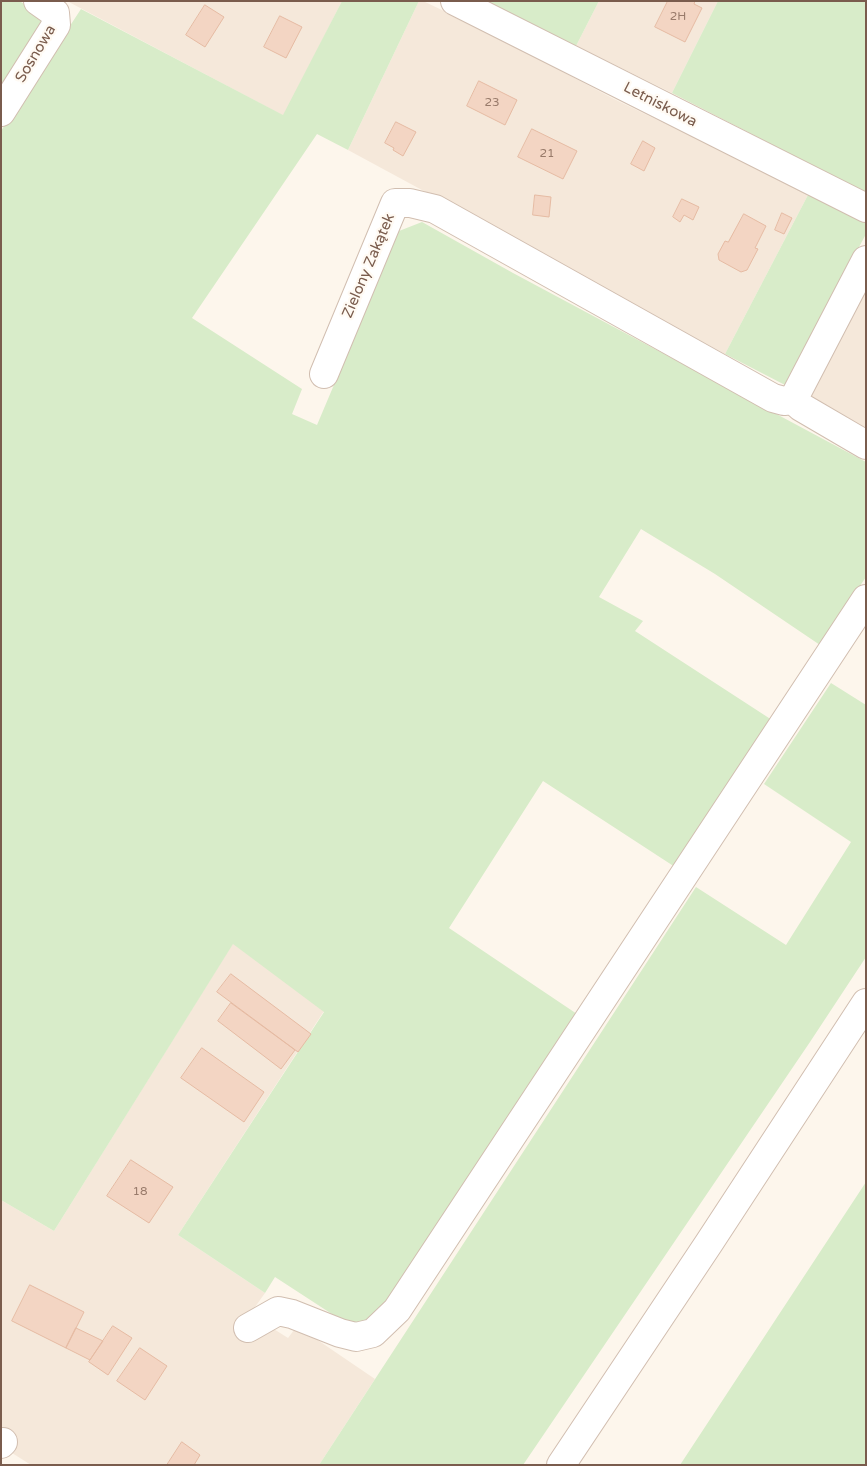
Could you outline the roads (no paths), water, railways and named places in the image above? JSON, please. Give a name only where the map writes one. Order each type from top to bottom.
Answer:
[{"type":"street","name":"Sosnowa","points":[[1,112],[56,25],[55,13],[38,1]]},
{"type":"street","name":"Letniskowa","points":[[455,1],[866,208]]},
{"type":"street","name":"Zielony Zakątek","points":[[324,374],[395,203],[410,203],[435,208],[773,398],[793,400]]},
{"type":"street","points":[[866,260],[793,400],[801,407],[866,445]]},
{"type":"street","points":[[248,1328],[278,1311],[292,1314],[340,1333],[356,1337],[373,1333],[397,1310],[866,599]]},
{"type":"street","points":[[561,1465],[866,1004]]}]
